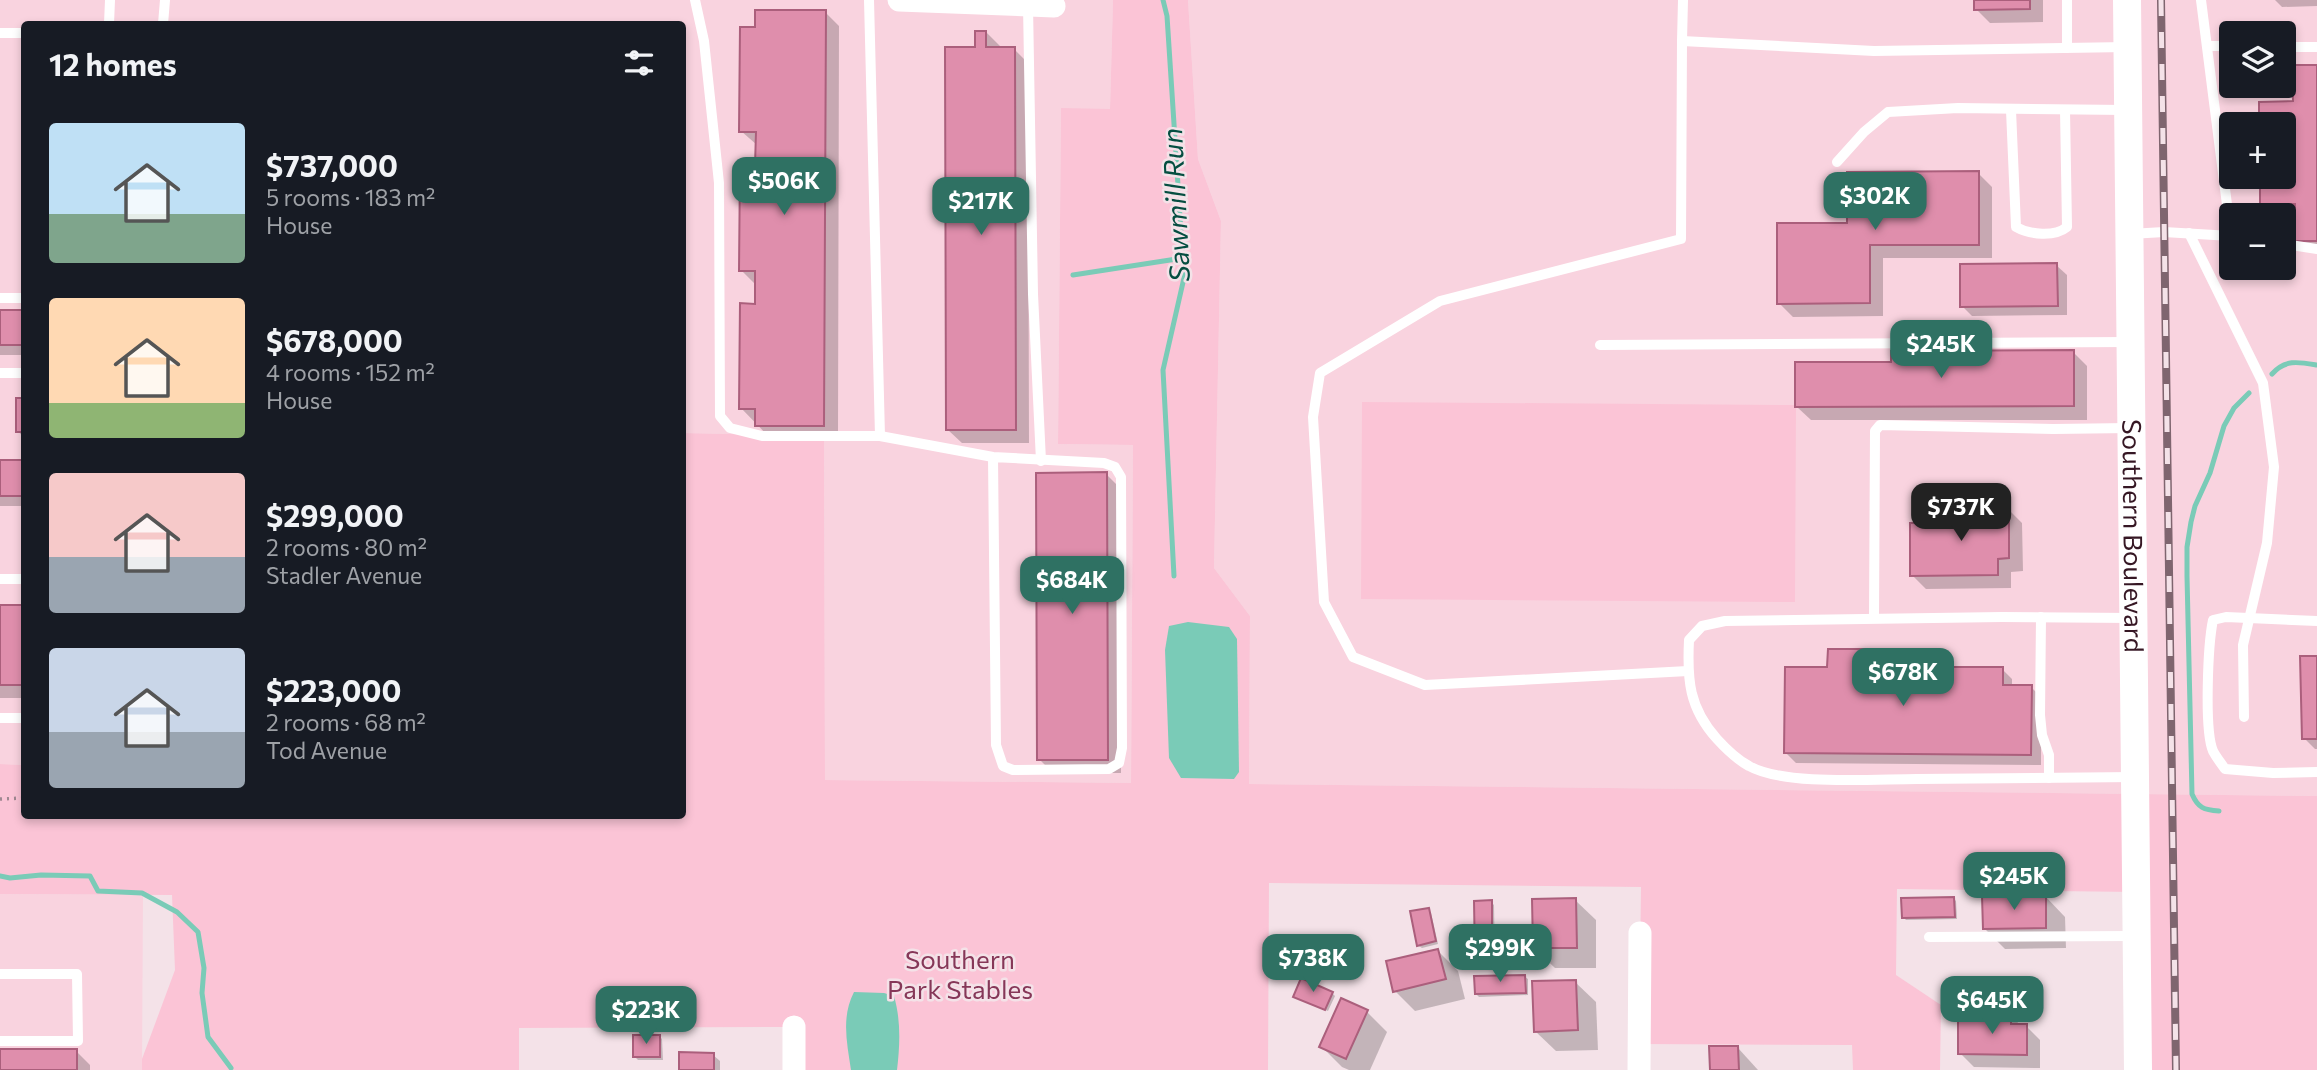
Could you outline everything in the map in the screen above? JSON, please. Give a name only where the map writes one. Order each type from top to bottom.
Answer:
[{"type":"street","points":[[899,0],[1054,6]]},
{"type":"street","name":"Southern Boulevard","points":[[2127,0],[2138,1070]]},
{"type":"street","points":[[1639,1070],[1640,933]]},
{"type":"street","points":[[794,1027],[794,1070]]},
{"type":"lane","points":[[109,21],[110,0]]},
{"type":"lane","points":[[163,21],[164,0]]},
{"type":"lane","points":[[695,0],[704,41],[719,183],[720,416],[730,428],[762,436],[880,436],[993,457],[1104,463],[1115,467],[1121,477],[1122,748],[1119,763],[1109,769],[1013,770],[1003,766],[996,745],[993,457]]},
{"type":"lane","points":[[869,0],[880,436]]},
{"type":"lane","points":[[1683,0],[1681,239],[1440,301],[1320,373],[1313,417],[1324,602],[1353,657],[1425,685],[1688,671]]},
{"type":"lane","points":[[2067,0],[2067,48]]},
{"type":"lane","points":[[2130,234],[2189,233],[2231,236],[2201,0]]},
{"type":"lane","points":[[1028,5],[1033,294],[1041,461]]},
{"type":"lane","points":[[0,33],[21,33]]},
{"type":"lane","points":[[1682,41],[1874,51],[2127,47]]},
{"type":"lane","points":[[2208,46],[2219,46]]},
{"type":"lane","points":[[2296,47],[2317,47]]},
{"type":"lane","points":[[1837,162],[1864,132],[1888,112],[1958,108],[2129,110]]},
{"type":"lane","points":[[2011,110],[2016,227],[2026,233],[2060,233],[2067,227],[2065,110]]},
{"type":"lane","points":[[2189,233],[2263,383],[2274,467],[2267,543],[2243,645],[2244,717]]},
{"type":"lane","points":[[2296,246],[2317,250]]},
{"type":"lane","points":[[0,298],[21,298]]},
{"type":"lane","points":[[1600,345],[2130,342]]},
{"type":"lane","points":[[0,373],[21,373]]},
{"type":"lane","points":[[1874,618],[1875,431],[1880,425],[2130,428]]},
{"type":"lane","points":[[0,579],[21,579]]},
{"type":"lane","points":[[2041,617],[2039,715],[2049,755],[2049,778]]},
{"type":"lane","points":[[2317,621],[2227,617],[2213,620],[2208,705],[2212,750],[2225,769],[2317,772]]},
{"type":"lane","points":[[2133,618],[1725,621],[1702,626],[1689,640],[1688,671],[1692,699],[1704,724],[1732,755],[1769,775],[1833,779],[2134,777]]},
{"type":"lane","points":[[0,718],[21,718]]},
{"type":"lane","points":[[1929,937],[2137,936]]},
{"type":"lane","points":[[0,974],[77,974],[78,1041],[0,1041]]},
{"type":"path","points":[[0,799],[21,798]]},
{"type":"shaded area","points":[[0,0],[1113,0],[1110,109],[1061,109],[1058,444],[1133,445],[1131,783],[825,780],[824,436],[686,433],[686,21],[21,21],[21,765],[0,764]]},
{"type":"shaded area","points":[[1188,0],[2317,0],[2317,796],[1249,784],[1250,616],[1214,568],[1221,221],[1198,159]]},
{"type":"shaded area","points":[[1188,622],[1229,627],[1237,639],[1239,772],[1234,779],[1181,778],[1169,758],[1165,650],[1169,626]]},
{"type":"shaded area","points":[[0,894],[143,895],[142,1070],[0,1070]]},
{"type":"shaded area","points":[[854,992],[894,996],[899,1033],[897,1070],[851,1070],[846,1021]]},
{"type":"green space","name":"Southern Park Stables","points":[[1113,0],[1188,0],[1198,159],[1221,221],[1214,568],[1250,616],[1249,784],[2317,796],[2317,1070],[2138,1070],[2136,892],[1897,889],[1896,975],[1941,1005],[1940,1070],[1853,1070],[1852,1045],[1639,1044],[1641,887],[1269,883],[1268,1070],[794,1070],[787,1027],[519,1028],[519,1070],[142,1070],[142,1059],[175,970],[172,895],[0,894],[0,764],[21,765],[21,819],[686,819],[686,433],[824,436],[825,780],[1131,783],[1133,445],[1058,444],[1061,108],[1110,109]]},
{"type":"green space","points":[[1362,402],[1796,405],[1795,602],[1361,599]]},
{"type":"building","points":[[1974,0],[2030,0],[2030,9],[1974,10]]},
{"type":"building","points":[[755,10],[826,10],[824,426],[755,426],[755,409],[739,409],[740,303],[755,304],[755,271],[739,271],[740,165],[755,165],[756,132],[739,132],[740,27],[755,27]]},
{"type":"building","points":[[975,31],[986,31],[986,47],[1015,47],[1016,430],[946,430],[945,47],[975,47]]},
{"type":"building","points":[[2296,65],[2317,65],[2317,241],[2296,241],[2296,203],[2260,203],[2260,189],[2296,189],[2296,112],[2259,112],[2259,102],[2293,101],[2293,98],[2296,98]]},
{"type":"building","points":[[1979,171],[1979,245],[1870,245],[1870,303],[1777,304],[1777,223],[1847,223],[1847,172]]},
{"type":"building","points":[[2057,263],[2058,306],[1960,307],[1960,264]]},
{"type":"building","points":[[0,310],[21,310],[21,345],[0,345]]},
{"type":"building","points":[[2074,350],[2074,406],[1795,407],[1795,362],[1891,362],[1891,351]]},
{"type":"building","points":[[16,398],[21,398],[21,432],[16,432]]},
{"type":"building","points":[[0,460],[21,460],[21,496],[0,496]]},
{"type":"building","points":[[1107,472],[1108,760],[1037,760],[1036,473]]},
{"type":"building","points":[[2009,507],[2009,558],[1998,559],[1998,575],[1910,576],[1910,523],[1943,522],[1943,508]]},
{"type":"building","points":[[0,605],[21,605],[21,685],[0,685]]},
{"type":"building","points":[[1828,649],[1915,649],[1915,667],[2003,667],[2003,685],[2032,685],[2031,755],[1784,753],[1785,667],[1827,667]]},
{"type":"building","points":[[2300,656],[2317,656],[2317,739],[2302,739]]},
{"type":"building","points":[[2046,894],[2046,928],[1983,929],[1982,896]]},
{"type":"building","points":[[1954,897],[1955,917],[1902,918],[1901,898]]},
{"type":"building","points":[[1576,898],[1577,948],[1533,948],[1532,899]]},
{"type":"building","points":[[1492,900],[1492,960],[1475,960],[1474,901]]},
{"type":"building","points":[[1429,908],[1436,941],[1417,946],[1410,911]]},
{"type":"building","points":[[1438,949],[1446,979],[1393,992],[1386,961]]},
{"type":"building","points":[[1525,975],[1526,993],[1475,994],[1474,976]]},
{"type":"building","points":[[1301,978],[1333,992],[1325,1010],[1293,997]]},
{"type":"building","points":[[1576,980],[1578,1030],[1534,1032],[1532,981]]},
{"type":"building","points":[[1341,998],[1368,1010],[1346,1059],[1319,1047]]},
{"type":"building","points":[[1988,1014],[2011,1014],[2011,1024],[2027,1024],[2027,1055],[1958,1054],[1958,1019],[1988,1019]]},
{"type":"building","points":[[633,1035],[660,1035],[660,1057],[633,1057]]},
{"type":"building","points":[[1709,1046],[1738,1046],[1739,1070],[1710,1070]]},
{"type":"building","points":[[0,1049],[77,1049],[77,1070],[0,1070]]},
{"type":"building","points":[[679,1052],[714,1053],[714,1070],[679,1070]]},
{"type":"waterway","name":"Sawmill Run","points":[[1163,0],[1167,16],[1184,278],[1163,370],[1174,576]]},
{"type":"waterway","points":[[1073,275],[1183,258]]},
{"type":"waterway","points":[[2272,374],[2287,364],[2317,365]]},
{"type":"waterway","points":[[2219,811],[2202,807],[2192,794],[2187,547],[2195,506],[2210,473],[2224,426],[2234,408],[2249,393]]},
{"type":"waterway","points":[[0,876],[90,876],[98,891],[142,893],[177,912],[198,932],[204,968],[202,993],[208,1037],[231,1068]]},
{"type":"railway","points":[[2161,0],[2176,1070]]}]
